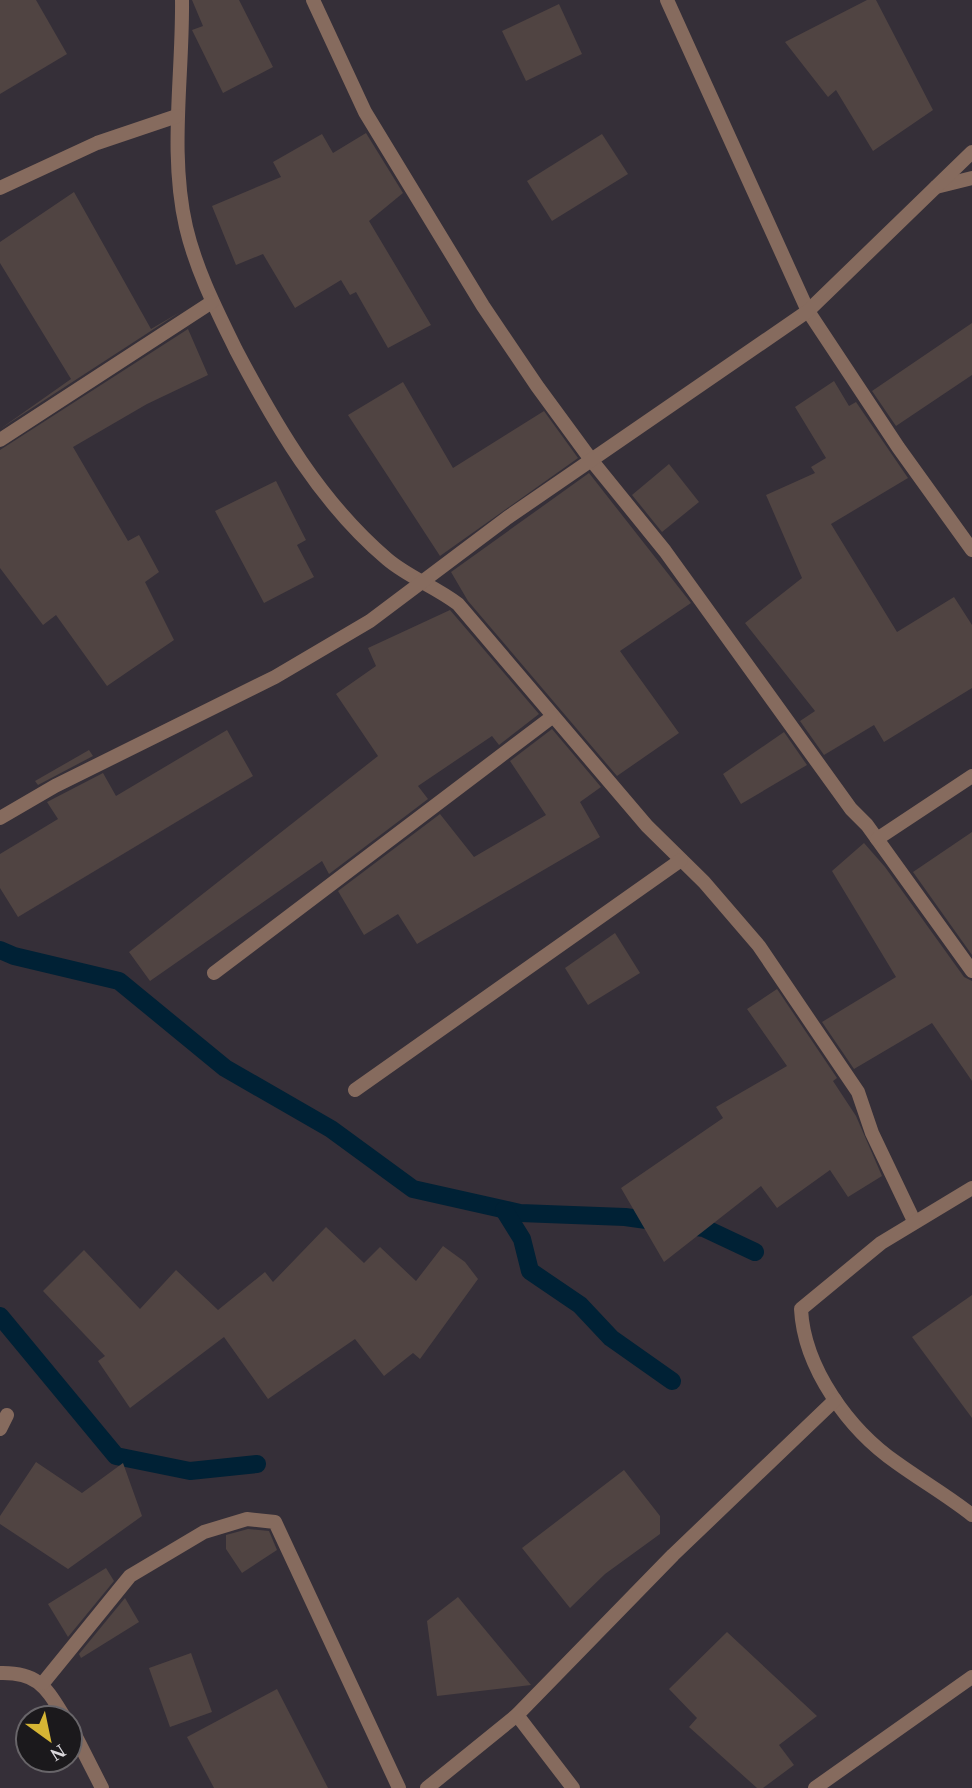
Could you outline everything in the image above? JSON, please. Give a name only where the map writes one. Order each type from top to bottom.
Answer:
[{"type":"lane","points":[[182,0],[177,116],[186,227],[212,302],[266,407],[318,488],[388,560],[458,604],[552,717],[759,946],[858,1091],[872,1133],[914,1221]]},
{"type":"lane","points":[[313,0],[365,112],[482,306],[592,461],[665,551],[972,971]]},
{"type":"lane","points":[[667,0],[808,311],[898,447],[972,550]]},
{"type":"lane","points":[[0,188],[97,143],[177,116]]},
{"type":"lane","points":[[0,818],[55,786],[334,645],[808,311],[972,152]]},
{"type":"lane","points":[[935,187],[972,178]]},
{"type":"lane","points":[[0,440],[212,302]]},
{"type":"lane","points":[[214,973],[552,717]]},
{"type":"lane","points":[[877,839],[972,776]]},
{"type":"lane","points":[[355,1090],[681,860]]},
{"type":"lane","points":[[972,1188],[881,1243],[802,1309],[806,1344],[835,1400],[872,1442],[896,1463],[932,1484],[972,1514]]},
{"type":"lane","points":[[427,1788],[517,1715],[673,1555],[835,1400]]},
{"type":"lane","points":[[0,1429],[7,1415]]},
{"type":"lane","points":[[43,1683],[130,1576],[204,1532],[247,1519],[275,1522],[399,1788]]},
{"type":"lane","points":[[0,1673],[17,1673],[43,1683],[56,1704]]},
{"type":"lane","points":[[815,1788],[972,1676]]},
{"type":"lane","points":[[517,1715],[573,1788]]},
{"type":"lane","points":[[84,1753],[102,1788]]},
{"type":"building","points":[[0,0],[36,0],[67,54],[0,94]]},
{"type":"building","points":[[192,0],[239,0],[273,67],[223,93],[192,30],[203,26]]},
{"type":"building","points":[[867,0],[876,0],[933,110],[873,151],[836,90],[828,97],[785,42]]},
{"type":"building","points":[[559,4],[582,54],[526,81],[502,31]]},
{"type":"building","points":[[366,133],[403,193],[369,221],[431,325],[388,348],[356,292],[350,295],[341,280],[295,308],[263,254],[236,265],[212,206],[281,177],[273,162],[322,134],[333,153]]},
{"type":"building","points":[[602,134],[628,174],[552,221],[527,181]]},
{"type":"building","points":[[74,192],[151,329],[180,312],[0,429],[71,379],[0,263],[0,242]]},
{"type":"building","points":[[972,323],[972,375],[896,426],[872,391]]},
{"type":"building","points":[[188,329],[208,375],[147,404],[73,447],[128,541],[139,535],[159,572],[145,582],[174,640],[107,686],[56,615],[43,625],[0,568],[0,450]]},
{"type":"building","points":[[834,381],[849,406],[856,402],[908,478],[831,524],[897,632],[954,597],[972,625],[972,688],[884,742],[874,725],[824,755],[800,721],[815,711],[745,623],[802,578],[766,495],[815,473],[811,467],[826,458],[795,407]]},
{"type":"building","points":[[403,382],[453,468],[544,411],[578,458],[440,556],[348,415]]},
{"type":"building","points":[[669,464],[699,502],[662,532],[632,495]]},
{"type":"building","points":[[589,473],[691,603],[620,651],[679,733],[617,776],[468,601],[451,572]]},
{"type":"building","points":[[276,481],[306,540],[297,545],[314,577],[264,603],[215,511]]},
{"type":"building","points":[[450,610],[539,714],[499,745],[492,736],[418,786],[428,799],[329,874],[322,861],[150,981],[129,952],[378,756],[336,694],[376,666],[368,648]]},
{"type":"building","points":[[552,729],[601,787],[580,802],[600,837],[417,944],[398,914],[364,935],[338,891],[440,814],[474,857],[546,815],[510,761]]},
{"type":"building","points":[[227,730],[253,776],[18,917],[0,888],[0,854],[58,819],[47,802],[103,773],[116,796]]},
{"type":"building","points":[[784,732],[807,765],[741,804],[723,774]]},
{"type":"building","points":[[89,750],[93,756],[38,785],[35,781]]},
{"type":"building","points":[[972,832],[972,955],[913,872]]},
{"type":"building","points":[[864,843],[885,867],[964,977],[972,981],[972,1081],[932,1023],[854,1069],[822,1022],[896,977],[832,871]]},
{"type":"building","points":[[615,933],[640,973],[588,1005],[565,968]]},
{"type":"building","points":[[777,989],[837,1078],[833,1081],[856,1116],[882,1176],[848,1197],[830,1170],[777,1208],[761,1186],[664,1262],[621,1188],[723,1118],[716,1107],[787,1066],[747,1009]]},
{"type":"building","points":[[326,1227],[364,1263],[380,1247],[416,1281],[443,1246],[465,1262],[478,1279],[420,1359],[413,1353],[384,1376],[355,1339],[268,1399],[224,1337],[130,1408],[98,1361],[105,1356],[43,1291],[84,1250],[140,1309],[176,1270],[218,1310],[265,1272],[273,1282]]},
{"type":"building","points":[[972,1295],[972,1418],[912,1337]]},
{"type":"building","points":[[36,1462],[82,1493],[123,1463],[142,1516],[68,1569],[0,1524],[0,1516]]},
{"type":"building","points":[[624,1470],[660,1516],[660,1534],[605,1574],[570,1608],[522,1548]]},
{"type":"building","points":[[248,1529],[269,1531],[277,1550],[242,1573],[226,1549],[226,1535]]},
{"type":"building","points":[[106,1568],[114,1581],[68,1637],[48,1604]]},
{"type":"building","points":[[458,1597],[531,1685],[437,1696],[427,1621]]},
{"type":"building","points":[[125,1598],[139,1622],[81,1658],[79,1654]]},
{"type":"building","points":[[727,1632],[817,1716],[779,1745],[794,1765],[763,1788],[757,1788],[689,1727],[697,1718],[669,1689]]},
{"type":"building","points":[[191,1653],[212,1712],[170,1727],[149,1668]]},
{"type":"building","points":[[277,1689],[328,1788],[214,1788],[187,1737]]},
{"type":"waterway","points":[[0,950],[14,956],[119,981],[225,1068],[331,1129],[413,1189],[520,1213],[625,1217],[704,1228],[755,1252]]},
{"type":"waterway","points":[[504,1210],[522,1239],[530,1271],[580,1305],[611,1338],[672,1381]]},
{"type":"waterway","points":[[0,1316],[116,1456],[190,1471],[257,1464]]}]
